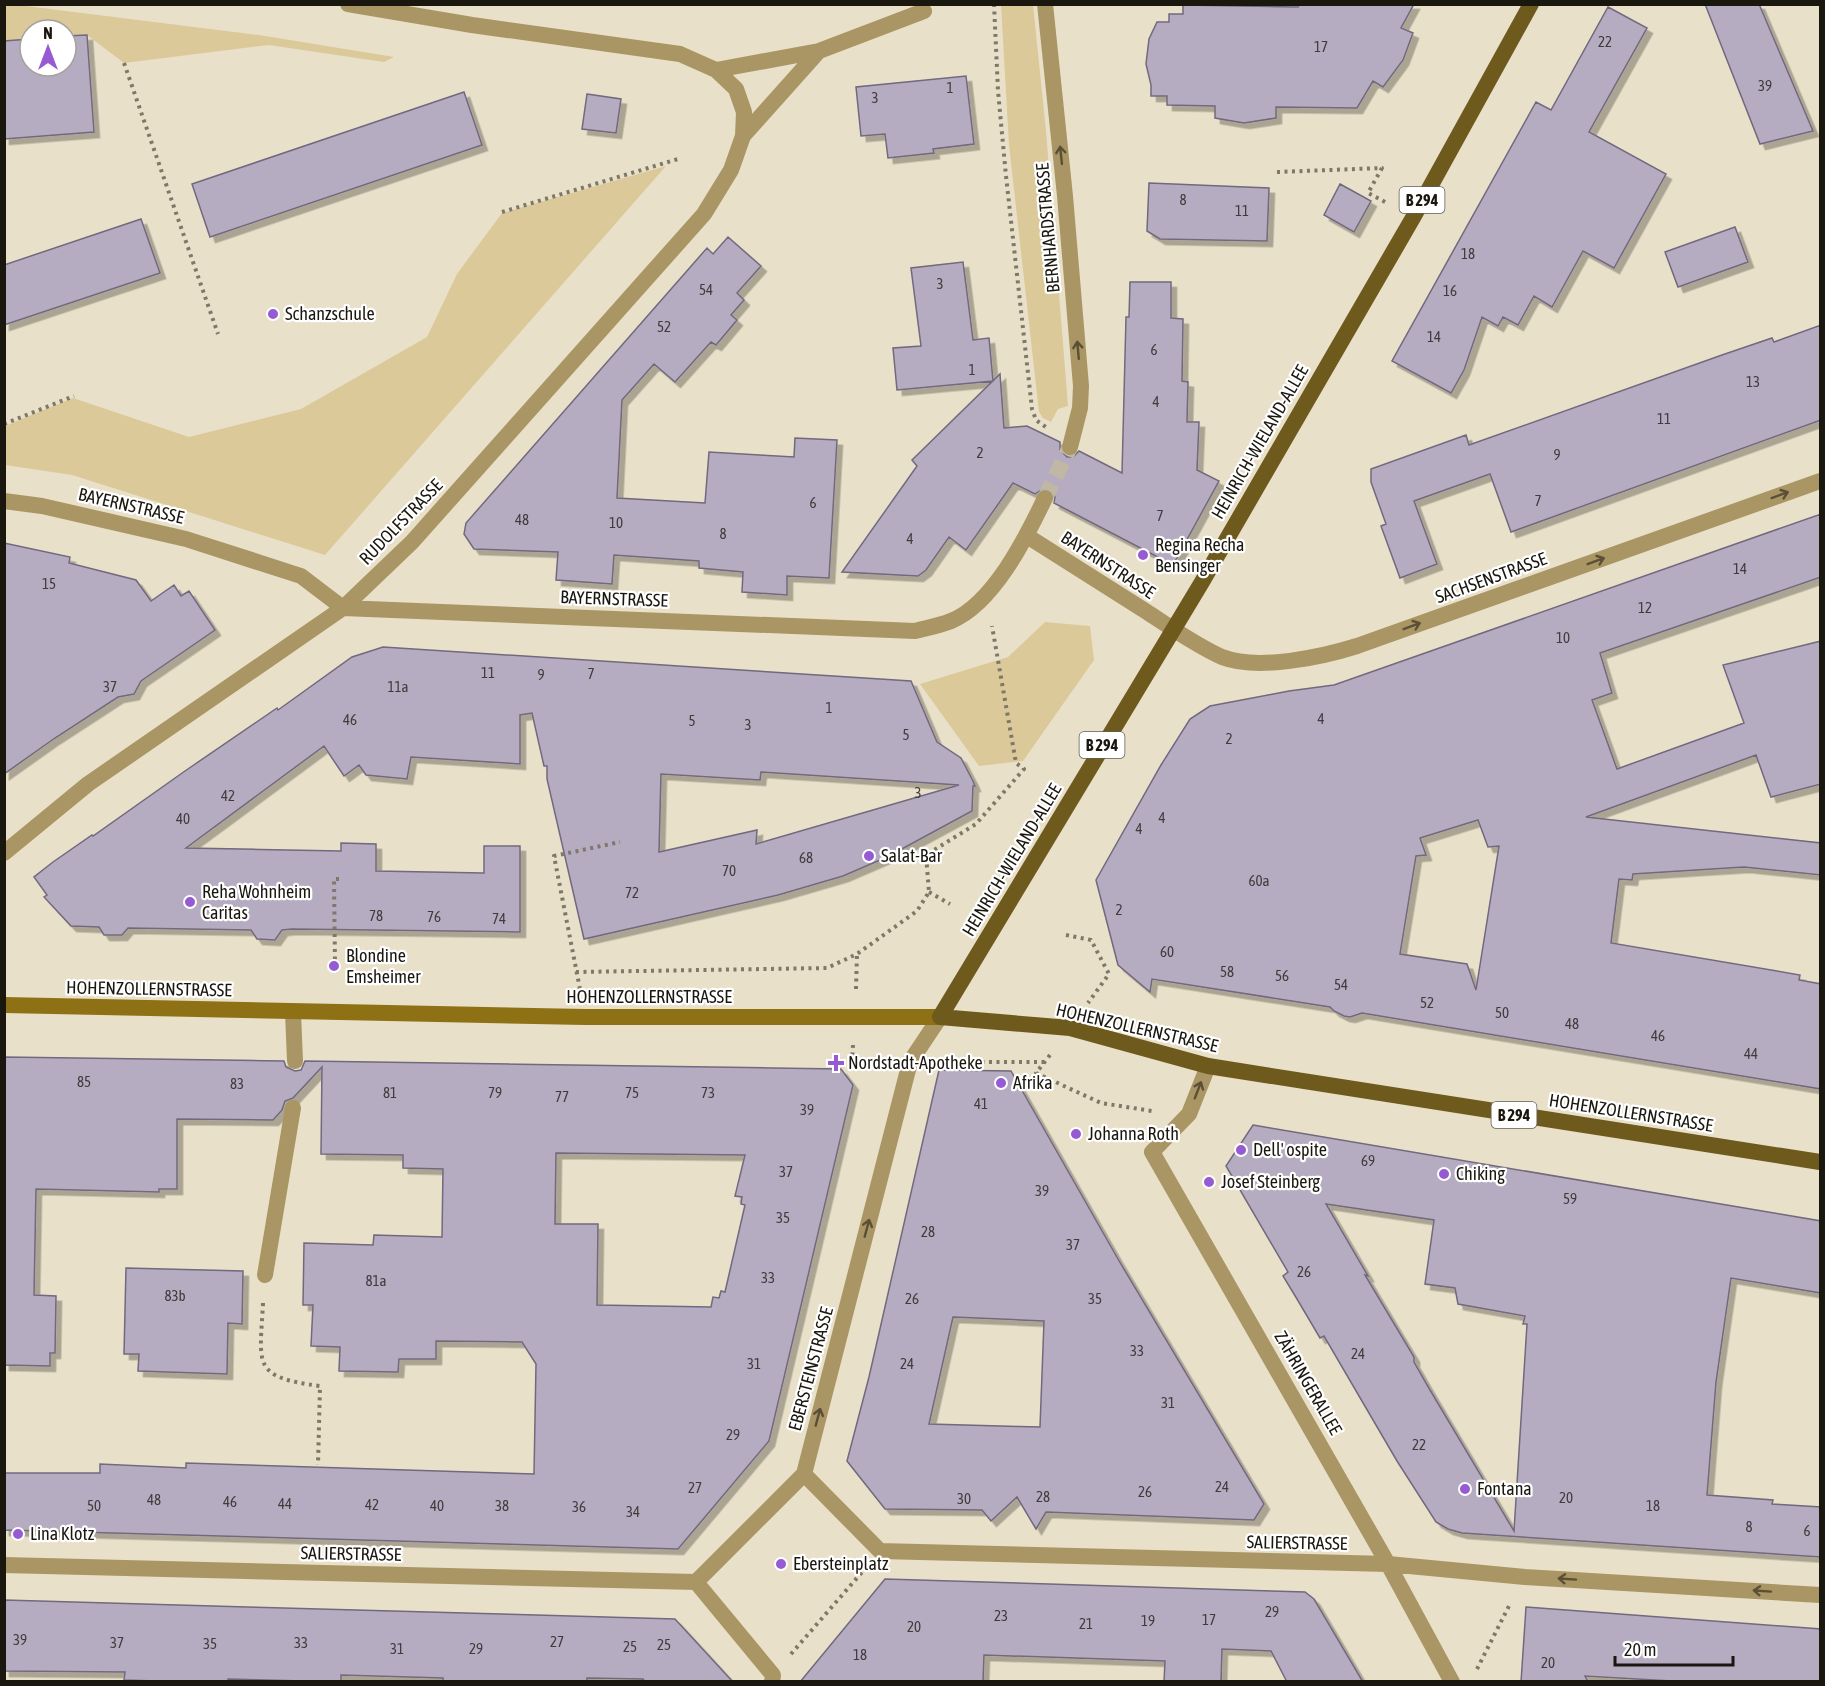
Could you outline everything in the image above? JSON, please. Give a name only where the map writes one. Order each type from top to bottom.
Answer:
[{"type":"main road","name":"HEINRICH-WIELAND-ALLEE","points":[[940,1017],[1208,573],[1413,216],[1531,4]]},
{"type":"main road","name":"HOHENZOLLERNSTRASSE","points":[[4,1005],[585,1017],[940,1017],[1070,1028],[1208,1066],[1821,1162]]},
{"type":"street","points":[[348,4],[472,25],[680,54],[716,70],[819,51],[924,10]]},
{"type":"street","name":"BERNHARDSTRASSE","points":[[1045,4],[1065,196],[1081,386],[1080,408],[1070,447]]},
{"type":"street","name":"RUDOLFSTRASSE","points":[[743,136],[819,51]]},
{"type":"street","name":"RUDOLFSTRASSE","points":[[4,853],[88,784],[343,608],[412,542],[704,214],[731,170],[743,136],[744,111],[736,89],[716,70]]},
{"type":"street","name":"SACHSENSTRASSE","points":[[1173,629],[1223,657],[1244,661],[1300,660],[1330,654],[1821,481]]},
{"type":"street","points":[[1027,536],[1045,498]]},
{"type":"street","name":"BAYERNSTRASSE","points":[[4,501],[42,506],[186,539],[302,576],[343,608],[915,631],[952,621],[987,596],[1027,536],[1173,629]]},
{"type":"street","points":[[293,1012],[294,1061]]},
{"type":"street","name":"EBERSTEINSTRASSE","points":[[804,1474],[910,1062],[940,1017]]},
{"type":"street","name":"ZÄHRINGERALLEE","points":[[1208,1066],[1189,1114],[1152,1152],[1388,1564],[1452,1682]]},
{"type":"street","points":[[265,1275],[293,1108]]},
{"type":"street","points":[[773,1678],[696,1582],[804,1474],[880,1551]]},
{"type":"street","name":"SALIERSTRASSE","points":[[880,1551],[1388,1564],[1525,1576],[1821,1595]]},
{"type":"street","name":"SALIERSTRASSE","points":[[4,1564],[696,1582]]},
{"type":"path","points":[[994,4],[998,90],[1006,176],[1032,409],[1036,420],[1053,430]]},
{"type":"path","points":[[124,63],[218,334]]},
{"type":"path","points":[[502,213],[678,159]]},
{"type":"path","points":[[1277,172],[1382,168],[1368,194],[1413,216]]},
{"type":"path","points":[[4,424],[74,396]]},
{"type":"path","points":[[576,972],[827,968],[857,954],[917,911],[929,892],[926,855],[976,824],[1024,769],[1016,763],[996,649]]},
{"type":"path","points":[[585,1017],[554,856],[620,842]]},
{"type":"path","points":[[335,967],[334,879],[339,879]]},
{"type":"path","points":[[929,892],[950,904]]},
{"type":"path","points":[[1066,935],[1091,940],[1109,974],[1036,1073],[1101,1103],[1136,1110],[1189,1114]]},
{"type":"path","points":[[854,1018],[852,1061],[1044,1062]]},
{"type":"path","points":[[265,1275],[262,1361],[271,1373],[281,1378],[320,1386],[318,1465]]},
{"type":"path","points":[[773,1678],[880,1551]]},
{"type":"path","points":[[1476,1671],[1525,1576]]},
{"type":"shaded area","points":[[5,5],[259,35],[394,57],[384,62],[269,45],[124,63],[87,35],[78,35],[78,18],[18,18],[18,40],[5,41]]},
{"type":"shaded area","points":[[1001,5],[1033,5],[1046,131],[1068,406],[1058,409],[1051,422],[1043,418],[1039,412],[1009,145]]},
{"type":"shaded area","points":[[666,166],[325,555],[72,475],[5,465],[5,426],[73,398],[189,437],[301,409],[427,337],[457,274],[502,213]]},
{"type":"shaded area","points":[[1045,622],[1090,626],[1094,660],[1023,761],[979,766],[920,684],[1008,657]]},
{"type":"building","points":[[1300,4],[1414,4],[1401,28],[1413,33],[1403,60],[1383,87],[1373,81],[1357,108],[1276,107],[1276,118],[1244,123],[1215,118],[1215,106],[1167,105],[1167,96],[1151,96],[1146,64],[1149,39],[1157,22],[1169,22],[1169,14],[1183,14],[1183,5],[1298,7]]},
{"type":"building","points":[[1705,4],[1759,4],[1813,131],[1760,144]]},
{"type":"building","points":[[1608,7],[1647,28],[1589,132],[1666,174],[1614,268],[1583,251],[1552,307],[1534,296],[1518,325],[1503,317],[1498,326],[1482,317],[1464,370],[1451,393],[1392,361],[1536,102],[1551,110]]},
{"type":"building","points":[[78,35],[87,35],[94,132],[4,139],[4,41],[18,40],[18,78],[78,78]]},
{"type":"building","points":[[966,76],[974,144],[933,149],[934,153],[888,158],[885,134],[861,136],[856,87]]},
{"type":"building","points":[[464,92],[482,145],[210,237],[192,184]]},
{"type":"building","points":[[587,94],[621,99],[616,133],[582,129]]},
{"type":"building","points":[[1149,183],[1269,188],[1267,241],[1160,239],[1147,231]]},
{"type":"building","points":[[1340,184],[1371,201],[1354,232],[1324,215]]},
{"type":"building","points":[[141,219],[160,273],[4,325],[4,265]]},
{"type":"building","points":[[1735,227],[1748,262],[1678,287],[1665,252]]},
{"type":"building","points":[[728,237],[761,266],[737,293],[744,300],[731,315],[737,320],[716,345],[711,342],[675,382],[654,364],[622,400],[617,498],[705,503],[709,452],[794,457],[795,438],[837,440],[829,578],[787,576],[787,595],[742,592],[743,572],[699,568],[699,561],[614,555],[612,584],[556,580],[558,552],[474,549],[464,534],[466,523],[707,248],[713,254]]},
{"type":"building","points":[[963,262],[973,340],[989,338],[993,381],[897,390],[893,348],[921,346],[911,268]]},
{"type":"building","points":[[1130,282],[1171,282],[1171,318],[1183,319],[1182,381],[1188,382],[1187,422],[1199,422],[1197,470],[1219,481],[1173,565],[1054,503],[1055,497],[1050,489],[1044,488],[1035,494],[1013,483],[966,550],[949,537],[926,570],[918,576],[842,572],[917,466],[912,460],[1000,374],[1004,428],[1027,426],[1060,442],[1060,450],[1067,457],[1073,457],[1079,451],[1122,473],[1126,317],[1129,317]]},
{"type":"building","points":[[1821,325],[1821,420],[1511,532],[1490,474],[1414,501],[1437,564],[1400,578],[1381,526],[1386,524],[1371,482],[1371,469],[1466,435],[1469,445],[1722,355],[1772,338],[1774,342]]},
{"type":"building","points":[[1821,514],[1821,577],[1600,653],[1612,693],[1592,700],[1617,769],[1744,723],[1723,665],[1821,641],[1821,784],[1771,797],[1756,755],[1586,817],[1821,843],[1821,875],[1744,867],[1633,874],[1632,880],[1619,879],[1611,943],[1800,975],[1799,980],[1821,984],[1821,1089],[1362,1013],[1350,1017],[1330,1007],[1152,979],[1150,992],[1118,965],[1096,880],[1161,765],[1190,719],[1210,706],[1334,685]],"holes":[[[1478,820],[1488,847],[1499,846],[1476,990],[1467,964],[1400,954],[1416,856],[1426,855],[1420,838]]]},
{"type":"building","points":[[4,543],[70,557],[69,563],[136,580],[151,601],[174,585],[181,596],[189,591],[215,630],[141,681],[134,694],[118,697],[4,774]]},
{"type":"building","points":[[383,647],[911,681],[937,742],[961,758],[973,781],[975,786],[973,786],[972,811],[887,857],[843,876],[778,895],[584,939],[547,779],[547,766],[544,766],[532,713],[520,715],[520,764],[411,757],[407,779],[366,775],[359,765],[344,776],[324,746],[186,848],[341,851],[341,843],[376,844],[376,871],[484,873],[484,846],[520,846],[520,932],[292,929],[282,930],[275,940],[257,939],[251,930],[128,928],[122,935],[104,935],[99,927],[71,926],[44,897],[47,895],[34,877],[53,862],[277,708],[278,710],[352,657]],"holes":[[[761,772],[959,785],[756,844],[757,830],[659,852],[661,774],[760,780]]]},
{"type":"building","points":[[4,1057],[284,1061],[286,1067],[295,1071],[301,1070],[305,1061],[841,1069],[853,1085],[769,1441],[678,1549],[4,1530],[4,1473],[100,1473],[100,1464],[186,1468],[186,1463],[534,1474],[536,1364],[522,1342],[436,1341],[436,1359],[399,1359],[398,1372],[339,1371],[340,1347],[311,1346],[313,1305],[303,1305],[304,1243],[373,1245],[374,1235],[442,1237],[443,1169],[403,1168],[403,1155],[321,1154],[322,1067],[293,1098],[285,1101],[282,1110],[273,1120],[177,1119],[177,1189],[159,1189],[159,1192],[36,1189],[34,1295],[56,1296],[55,1353],[50,1353],[50,1366],[4,1365]],"holes":[[[556,1153],[745,1155],[735,1196],[742,1197],[741,1204],[745,1205],[725,1292],[721,1291],[719,1298],[713,1297],[711,1307],[597,1305],[598,1224],[555,1224]]]},
{"type":"building","points":[[939,1070],[1011,1071],[1118,1259],[1264,1504],[1254,1520],[1046,1512],[1036,1529],[1017,1497],[991,1521],[982,1510],[885,1509],[847,1461],[869,1377]],"holes":[[[953,1317],[1044,1321],[1040,1427],[929,1424]]]},
{"type":"building","points":[[1253,1125],[1821,1221],[1821,1293],[1731,1278],[1716,1382],[1707,1495],[1773,1500],[1772,1504],[1821,1507],[1821,1557],[1462,1533],[1436,1522],[1397,1461],[1324,1336],[1320,1338],[1283,1276],[1288,1272],[1226,1166]],"holes":[[[1326,1204],[1434,1220],[1425,1284],[1455,1288],[1458,1304],[1525,1316],[1523,1324],[1527,1324],[1514,1531],[1430,1390],[1414,1362],[1414,1357]]]},
{"type":"building","points":[[126,1268],[243,1271],[242,1324],[228,1323],[227,1374],[138,1371],[139,1354],[124,1354]]},
{"type":"building","points":[[885,1579],[1305,1592],[1314,1599],[1363,1682],[1287,1682],[1271,1651],[1222,1649],[1221,1682],[1164,1682],[1165,1661],[984,1655],[983,1682],[800,1682]]},
{"type":"building","points":[[4,1600],[675,1619],[733,1682],[645,1682],[643,1679],[587,1678],[587,1682],[443,1682],[443,1678],[341,1675],[341,1682],[228,1679],[228,1682],[188,1682],[124,1680],[125,1672],[4,1671]]},
{"type":"building","points":[[1526,1607],[1821,1629],[1821,1682],[1690,1682],[1585,1676],[1588,1682],[1521,1682]]},
{"type":"tunnel","points":[[1045,498],[1070,447]]},
{"type":"place","name":"Schanzschule","points":[[273,314]]},
{"type":"place","name":"Regina Recha Bensinger","points":[[1143,555]]},
{"type":"place","name":"Salat-Bar","points":[[869,856]]},
{"type":"place","name":"Reha Wohnheim Caritas","points":[[190,902]]},
{"type":"place","name":"Blondine Emsheimer","points":[[334,966]]},
{"type":"place","name":"Nordstadt-Apotheke","points":[[836,1063]]},
{"type":"place","name":"Afrika","points":[[1001,1083]]},
{"type":"place","name":"Johanna Roth","points":[[1076,1134]]},
{"type":"place","name":"Dell' ospite","points":[[1241,1150]]},
{"type":"place","name":"Chiking","points":[[1444,1174]]},
{"type":"place","name":"Josef Steinberg","points":[[1209,1182]]},
{"type":"place","name":"Fontana","points":[[1465,1489]]},
{"type":"place","name":"Lina Klotz","points":[[18,1534]]},
{"type":"place","name":"Ebersteinplatz","points":[[781,1564]]}]
